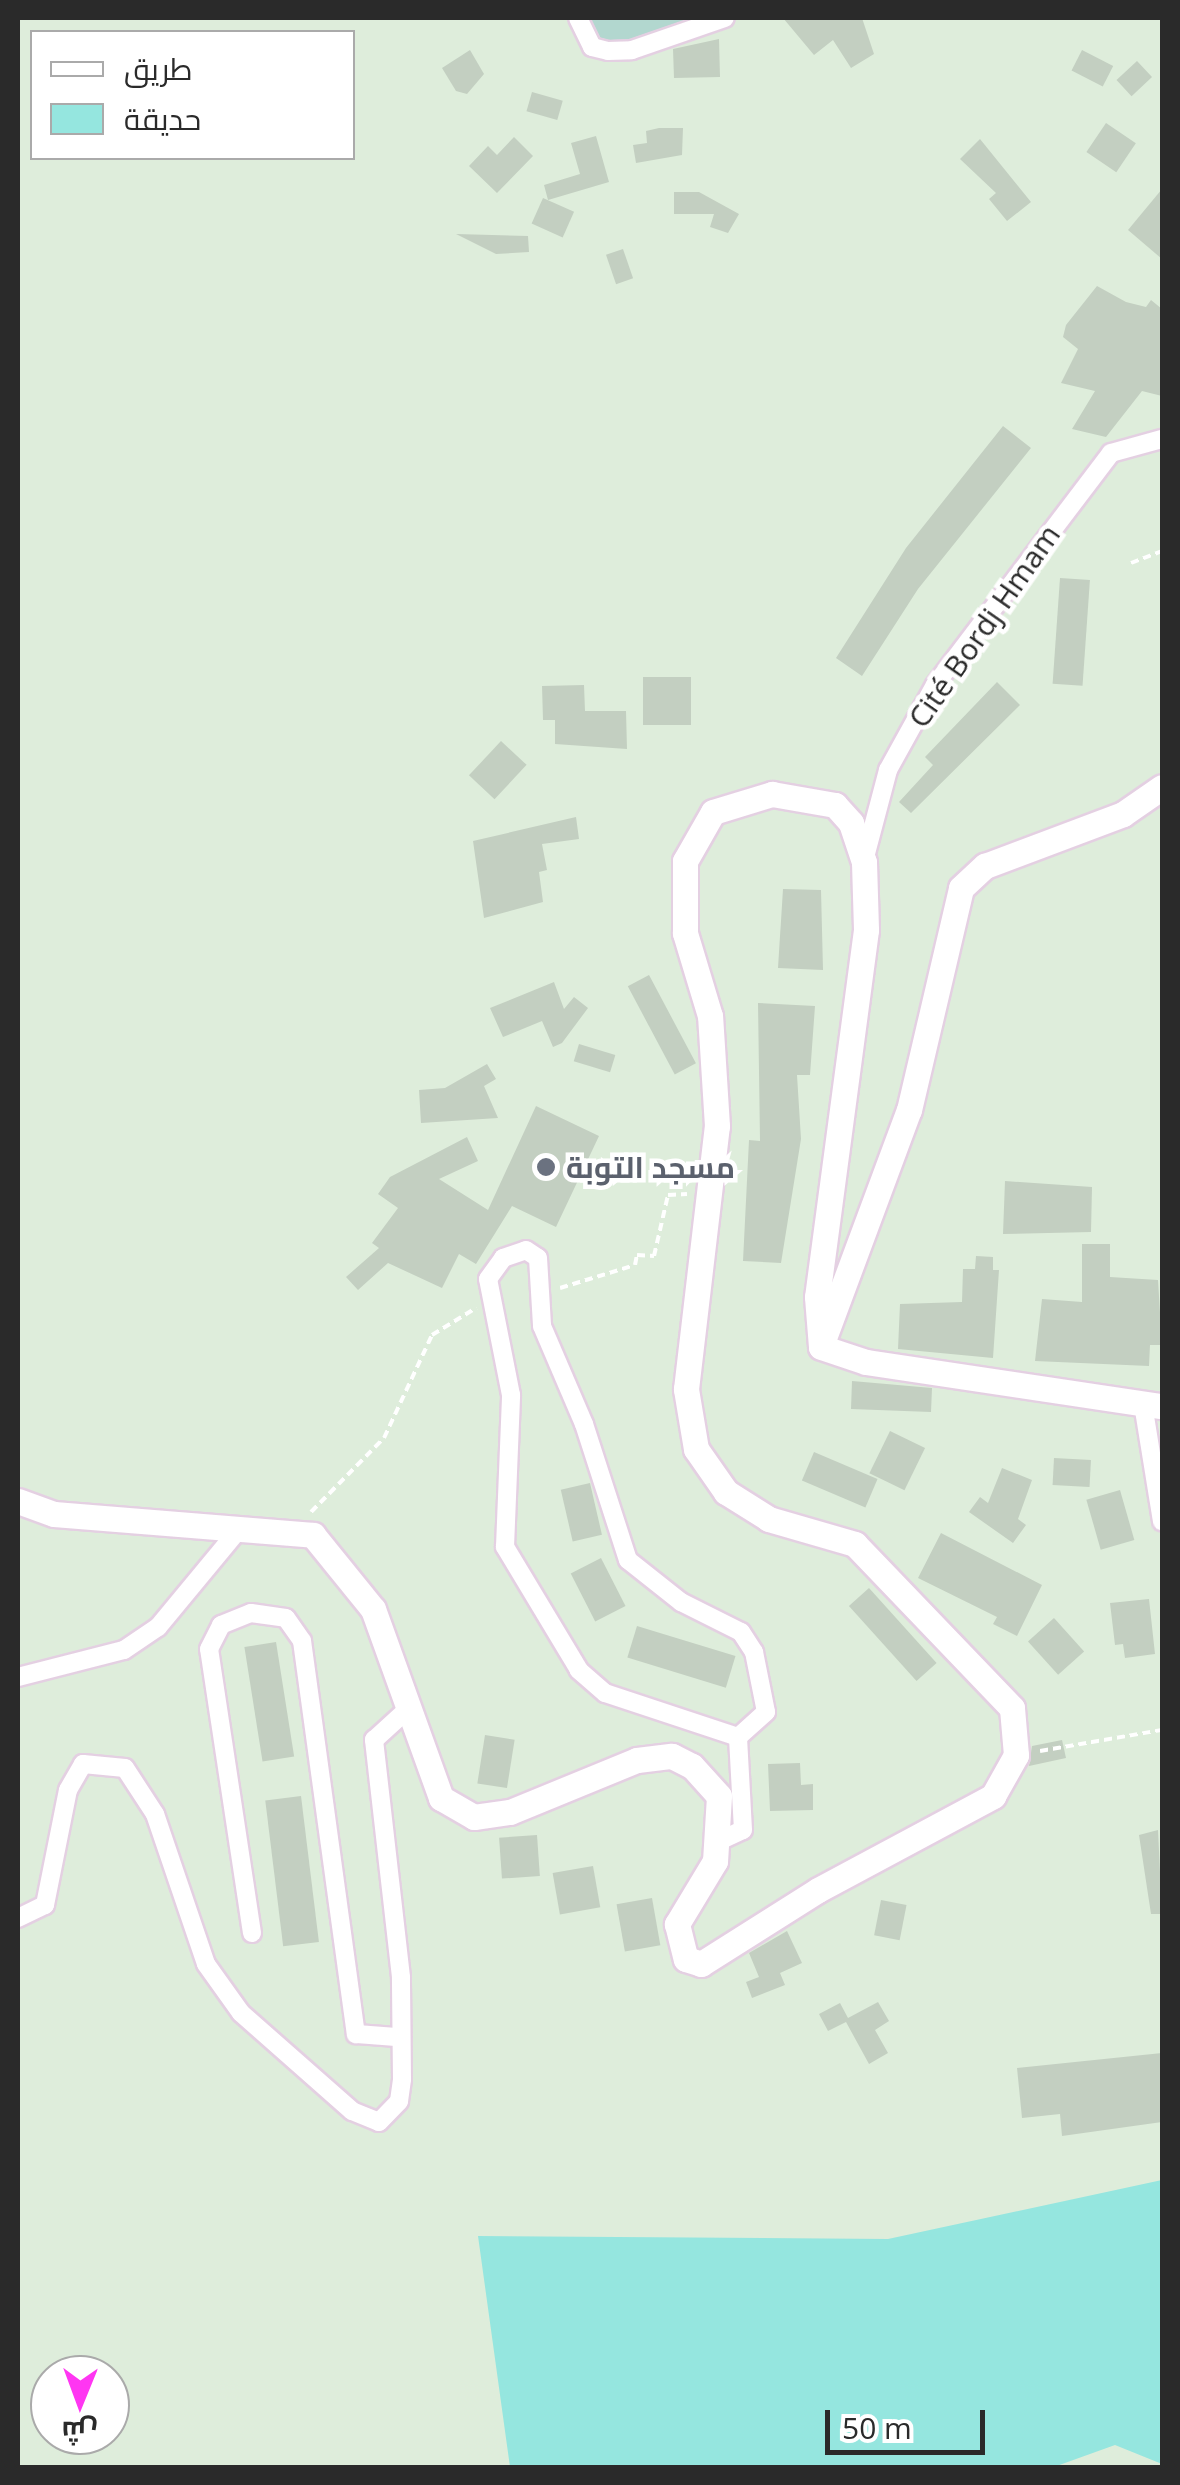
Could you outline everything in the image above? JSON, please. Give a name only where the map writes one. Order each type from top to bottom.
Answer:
[{"type":"street","points":[[578,18],[592,46],[608,52],[632,50],[725,18]]},
{"type":"street","name":"Cité Bordj Hmam","points":[[864,862],[888,770],[935,685],[1111,452],[1162,439]]},
{"type":"street","points":[[821,1348],[909,1110],[960,888],[985,866],[1123,814],[1162,787]]},
{"type":"street","points":[[18,1501],[54,1514],[314,1535],[373,1609],[441,1798],[474,1817],[510,1812],[637,1760],[672,1756],[720,1796],[716,1860],[677,1924],[676,1939],[693,1963],[714,1961],[818,1890],[993,1796],[1016,1755],[1012,1708],[855,1544],[769,1518],[726,1492],[696,1449],[686,1389],[716,1126],[711,1035],[684,933],[685,861],[713,812],[772,794],[835,806],[852,823],[864,862],[866,930],[817,1297],[821,1348]]},
{"type":"street","points":[[526,1250],[538,1258],[542,1326],[584,1424],[628,1560],[681,1602],[741,1632],[754,1652],[766,1712],[738,1737],[606,1693],[579,1670],[504,1547],[511,1395],[488,1300],[488,1279],[503,1258],[526,1250]]},
{"type":"street","points":[[821,1348],[866,1362],[1153,1405],[1162,1521]]},
{"type":"street","points":[[18,1677],[124,1650],[158,1627],[240,1528]]},
{"type":"street","points":[[252,1933],[209,1648],[221,1625],[252,1613],[286,1618],[302,1641],[356,2034],[398,2037]]},
{"type":"street","points":[[18,1918],[45,1905],[68,1790],[83,1764],[125,1768],[155,1814],[206,1964],[241,2013],[352,2111],[379,2122],[399,2101],[401,1978],[374,1740],[408,1708]]},
{"type":"street","points":[[719,1841],[743,1830],[738,1737]]},
{"type":"path","points":[[1130,564],[1162,551]]},
{"type":"path","points":[[540,1294],[635,1266],[637,1255],[654,1256],[668,1194],[707,1194]]},
{"type":"path","points":[[290,1533],[384,1438],[432,1335],[488,1300]]},
{"type":"path","points":[[1016,1755],[1162,1730]]},
{"type":"green space","points":[[1162,2180],[1162,2464],[1115,2445],[1051,2468],[510,2467],[478,2236],[888,2239]]},
{"type":"shaded area","points":[[588,18],[706,18],[612,45],[596,36]]},
{"type":"building","points":[[783,18],[862,18],[874,54],[851,68],[833,40],[814,55]]},
{"type":"building","points":[[719,39],[720,77],[674,78],[673,49]]},
{"type":"building","points":[[470,50],[484,74],[467,94],[456,91],[442,68]]},
{"type":"building","points":[[1082,50],[1113,66],[1103,86],[1072,70]]},
{"type":"building","points":[[1137,61],[1152,77],[1132,96],[1117,80]]},
{"type":"building","points":[[532,92],[563,101],[557,120],[526,111]]},
{"type":"building","points":[[1106,123],[1136,143],[1116,172],[1086,152]]},
{"type":"building","points":[[683,128],[682,155],[636,163],[633,145],[647,143],[646,131]]},
{"type":"building","points":[[596,136],[609,182],[548,200],[544,185],[580,174],[571,143]]},
{"type":"building","points":[[514,137],[533,156],[497,193],[469,166],[488,146],[497,155]]},
{"type":"building","points":[[980,139],[1031,202],[1007,221],[989,199],[996,193],[960,159]]},
{"type":"building","points":[[1162,189],[1162,259],[1128,230]]},
{"type":"building","points":[[674,192],[699,192],[739,214],[728,233],[710,227],[714,214],[674,214]]},
{"type":"building","points":[[543,198],[574,212],[563,237],[532,224]]},
{"type":"building","points":[[456,234],[528,236],[529,252],[496,254]]},
{"type":"building","points":[[623,249],[633,278],[616,284],[606,255]]},
{"type":"building","points":[[1097,286],[1126,302],[1146,307],[1151,300],[1162,309],[1162,396],[1142,391],[1106,437],[1072,429],[1095,391],[1061,383],[1078,349],[1063,337],[1066,325]]},
{"type":"building","points":[[1003,426],[1031,448],[918,589],[862,676],[836,658],[906,548]]},
{"type":"building","points":[[1060,578],[1090,580],[1083,686],[1053,684]]},
{"type":"building","points":[[643,677],[691,677],[691,725],[643,725]]},
{"type":"building","points":[[997,682],[1020,705],[911,813],[899,802],[933,765],[925,757]]},
{"type":"building","points":[[584,685],[585,711],[626,711],[627,749],[555,744],[555,720],[543,720],[542,686]]},
{"type":"building","points":[[501,741],[527,765],[495,799],[469,775]]},
{"type":"building","points":[[576,817],[579,839],[542,844],[547,870],[539,872],[543,902],[484,918],[473,841]]},
{"type":"building","points":[[783,889],[821,890],[823,970],[778,968]]},
{"type":"building","points":[[649,975],[696,1063],[675,1075],[628,986]]},
{"type":"building","points":[[554,982],[564,1009],[574,997],[588,1008],[562,1043],[553,1047],[542,1021],[503,1037],[490,1008]]},
{"type":"building","points":[[758,1003],[815,1006],[810,1075],[797,1075],[801,1139],[781,1263],[743,1261],[749,1140],[760,1141]]},
{"type":"building","points":[[579,1044],[615,1055],[610,1072],[574,1061]]},
{"type":"building","points":[[487,1064],[496,1079],[484,1086],[498,1118],[421,1123],[419,1090],[445,1088]]},
{"type":"building","points":[[536,1106],[599,1136],[556,1227],[512,1206],[476,1264],[459,1254],[442,1288],[388,1263],[358,1290],[346,1277],[379,1248],[372,1243],[398,1208],[378,1194],[390,1177],[467,1137],[478,1161],[439,1179],[488,1210]]},
{"type":"building","points":[[1005,1181],[1092,1187],[1091,1232],[1003,1234]]},
{"type":"building","points":[[1082,1244],[1110,1244],[1110,1277],[1158,1280],[1162,1345],[1150,1345],[1149,1366],[1035,1361],[1042,1299],[1082,1302]]},
{"type":"building","points":[[976,1256],[993,1257],[993,1270],[999,1270],[993,1358],[898,1349],[900,1304],[962,1302],[963,1269],[975,1269]]},
{"type":"building","points":[[852,1381],[932,1388],[931,1412],[851,1409]]},
{"type":"building","points":[[890,1431],[925,1448],[904,1490],[869,1473]]},
{"type":"building","points":[[814,1452],[878,1479],[865,1507],[802,1481]]},
{"type":"building","points":[[1054,1458],[1091,1460],[1090,1487],[1053,1485]]},
{"type":"building","points":[[1002,1468],[1032,1480],[1018,1519],[1026,1525],[1013,1543],[969,1512],[980,1497],[988,1503]]},
{"type":"building","points":[[590,1483],[602,1535],[573,1541],[561,1490]]},
{"type":"building","points":[[1120,1490],[1134,1540],[1101,1550],[1086,1500]]},
{"type":"building","points":[[941,1533],[1042,1585],[1017,1636],[993,1624],[997,1617],[918,1578]]},
{"type":"building","points":[[601,1558],[626,1606],[595,1622],[571,1573]]},
{"type":"building","points":[[869,1588],[937,1663],[917,1681],[849,1606]]},
{"type":"building","points":[[1149,1599],[1155,1654],[1125,1658],[1123,1644],[1115,1645],[1110,1603]]},
{"type":"building","points":[[1054,1618],[1084,1651],[1058,1675],[1028,1641]]},
{"type":"building","points":[[637,1626],[735,1656],[726,1688],[627,1658]]},
{"type":"building","points":[[276,1642],[294,1757],[263,1762],[244,1647]]},
{"type":"building","points":[[485,1735],[515,1740],[507,1788],[477,1783]]},
{"type":"building","points":[[1062,1740],[1066,1758],[1029,1766],[1032,1746]]},
{"type":"building","points":[[800,1763],[801,1785],[813,1784],[813,1810],[770,1811],[768,1764]]},
{"type":"building","points":[[301,1796],[319,1942],[283,1946],[265,1800]]},
{"type":"building","points":[[1158,1830],[1162,1914],[1151,1914],[1139,1835]]},
{"type":"building","points":[[537,1835],[540,1876],[502,1879],[499,1838]]},
{"type":"building","points":[[593,1866],[600,1907],[560,1914],[553,1873]]},
{"type":"building","points":[[652,1898],[660,1945],[625,1952],[617,1904]]},
{"type":"building","points":[[881,1900],[907,1905],[900,1940],[874,1935]]},
{"type":"building","points":[[787,1931],[802,1963],[780,1973],[785,1985],[752,1998],[746,1982],[759,1977],[749,1953]]},
{"type":"building","points":[[878,2002],[889,2021],[875,2030],[888,2053],[869,2064],[846,2022],[828,2031],[819,2014],[840,2003],[848,2018]]},
{"type":"building","points":[[1162,2053],[1162,2122],[1062,2136],[1060,2114],[1022,2118],[1017,2068]]},
{"type":"place","name":"مسجد التوبة","points":[[546,1167]]}]
